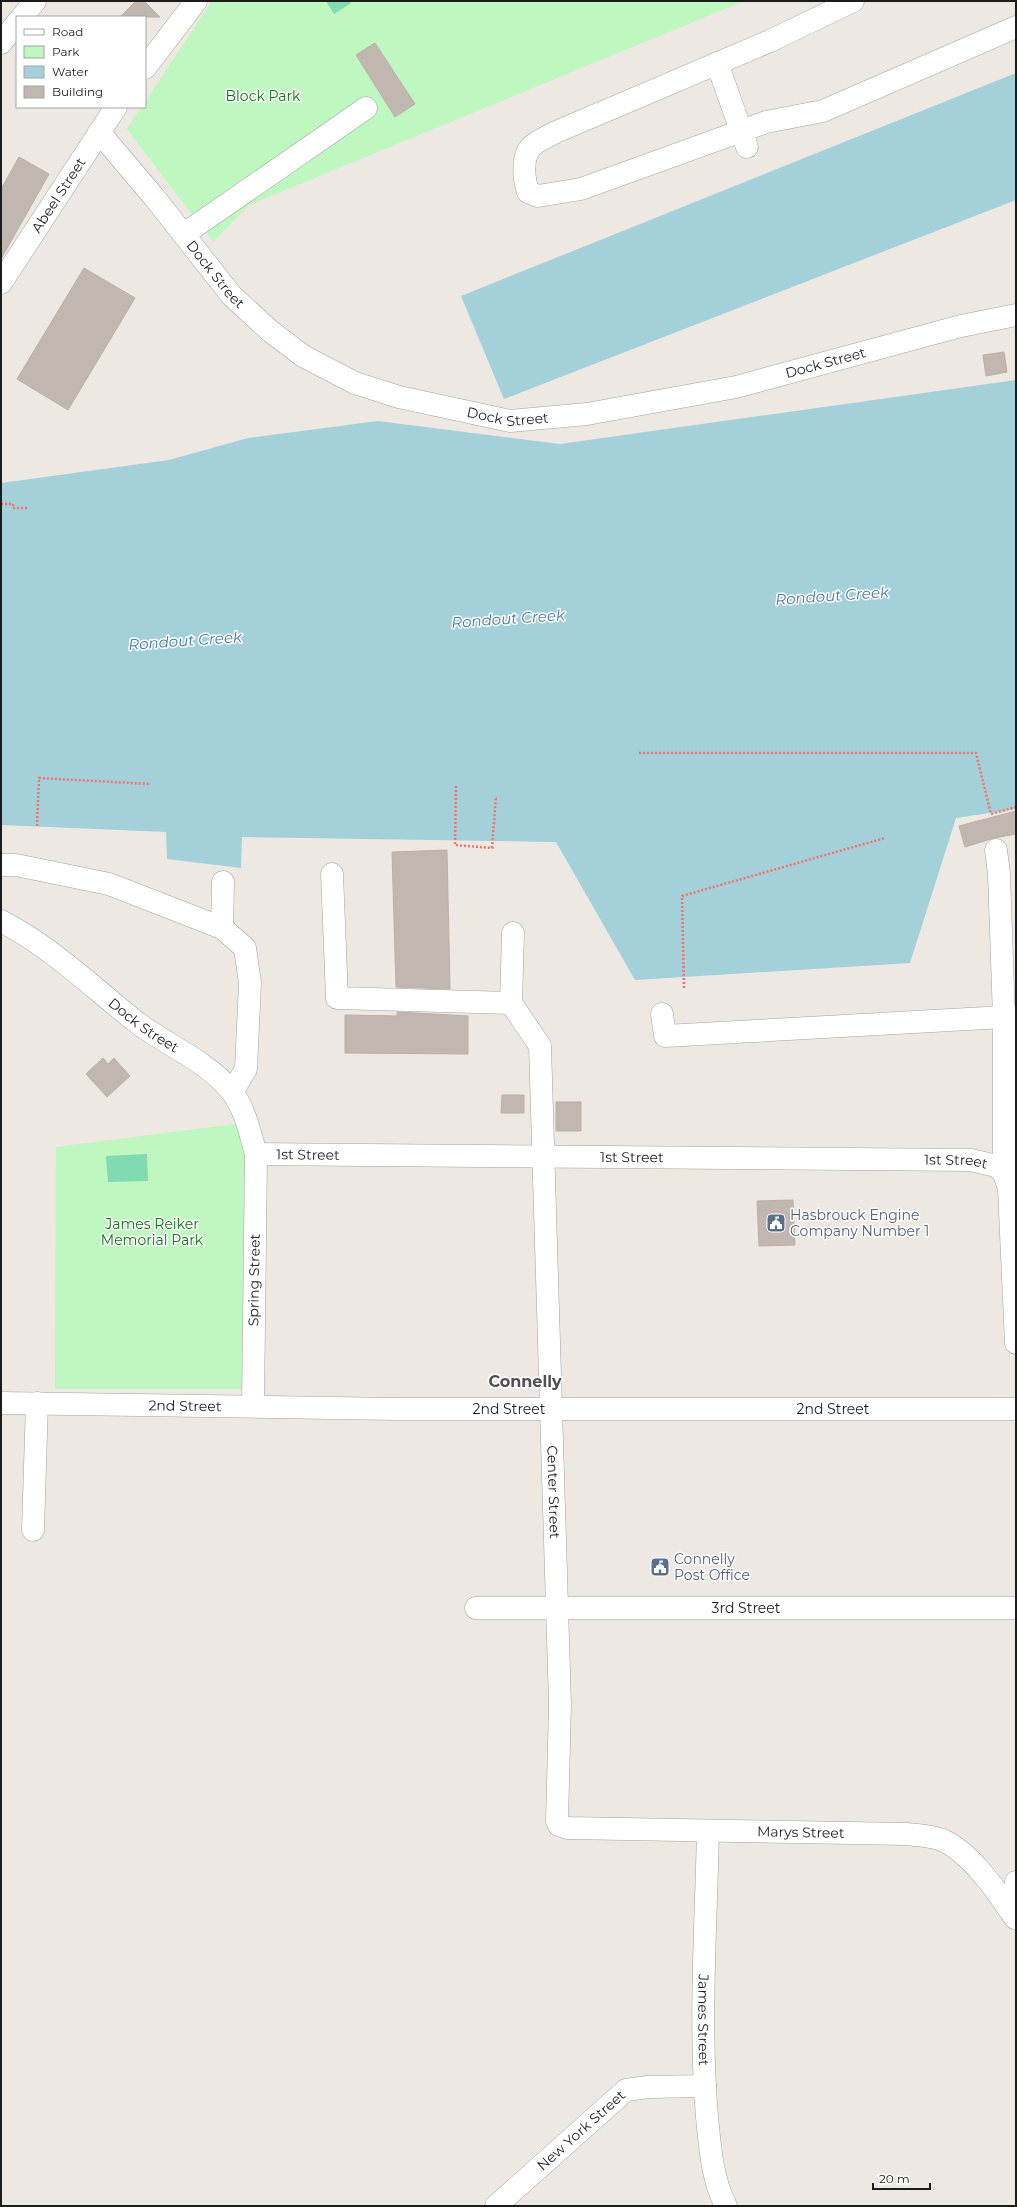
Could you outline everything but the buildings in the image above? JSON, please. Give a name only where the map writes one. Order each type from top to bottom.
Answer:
[{"type":"street","points":[[23,16],[35,1]]},
{"type":"street","points":[[146,67],[196,1]]},
{"type":"street","points":[[853,1],[770,41],[556,132],[531,147],[525,162],[528,192],[538,196],[581,189],[744,139],[766,122],[823,111],[1016,26]]},
{"type":"street","points":[[1,43],[16,24]]},
{"type":"street","points":[[717,64],[744,139]]},
{"type":"street","name":"Abeel Street","points":[[1,283],[115,108]]},
{"type":"street","points":[[184,234],[366,108]]},
{"type":"street","name":"Dock Street","points":[[99,132],[184,234],[232,296],[269,330],[303,356],[356,383],[398,397],[510,421],[587,414],[736,387],[961,326],[1016,315]]},
{"type":"street","points":[[996,850],[1010,1018],[1004,1173],[1009,1188],[1016,1343]]},
{"type":"street","points":[[1,865],[16,865],[109,884],[222,928],[245,948],[250,983],[246,1070],[232,1092]]},
{"type":"street","points":[[332,874],[337,998],[511,1003],[513,933]]},
{"type":"street","points":[[222,928],[223,882]]},
{"type":"street","name":"Dock Street","points":[[1,921],[59,958],[140,1024],[209,1071],[232,1092],[247,1123],[256,1154]]},
{"type":"street","name":"Center Street","points":[[511,1003],[540,1046],[558,1608],[560,1705],[557,1821],[559,1825]]},
{"type":"street","points":[[662,1014],[665,1036],[1010,1018]]},
{"type":"street","name":"1st Street","points":[[256,1154],[544,1158],[746,1157],[971,1160],[996,1166],[1004,1173]]},
{"type":"street","name":"Spring Street","points":[[253,1406],[256,1154]]},
{"type":"street","name":"2nd Street","points":[[1,1403],[397,1409],[1016,1409]]},
{"type":"street","points":[[33,1530],[37,1403]]},
{"type":"street","name":"3rd Street","points":[[476,1608],[1016,1608]]},
{"type":"street","name":"Marys Street","points":[[559,1825],[568,1828],[906,1834],[939,1839],[956,1848],[991,1882],[1014,1916]]},
{"type":"street","name":"James Street","points":[[708,1831],[704,2008],[705,2086],[711,2159],[726,2206]]},
{"type":"street","points":[[1014,1916],[1016,1882]]},
{"type":"street","name":"New York Street","points":[[496,2206],[626,2090],[648,2087],[705,2086]]},
{"type":"path","points":[[1,504],[13,504],[13,508],[29,508]]},
{"type":"path","points":[[639,753],[976,753],[991,814],[1016,807]]},
{"type":"path","points":[[37,826],[39,778],[151,784]]},
{"type":"path","points":[[456,786],[455,845],[492,848],[496,796]]},
{"type":"path","points":[[684,988],[682,896],[885,838]]},
{"type":"green space","name":"Block Park","points":[[212,1],[744,1],[249,205],[213,242],[127,129],[140,108],[146,108],[146,100]]},
{"type":"green space","points":[[326,1],[349,1],[351,3],[334,14]]},
{"type":"green space","name":"James Reiker Memorial Park","points":[[236,1124],[250,1160],[243,1389],[55,1389],[56,1147]]},
{"type":"green space","points":[[147,1154],[148,1181],[108,1182],[106,1156]]},
{"type":"water","points":[[1016,73],[1016,200],[504,399],[461,296]]},
{"type":"water","name":"Rondout Creek","points":[[1016,380],[1016,809],[956,818],[910,963],[635,980],[556,842],[242,837],[241,868],[167,859],[166,832],[1,825],[1,483],[169,460],[248,438],[378,421],[560,444]]},
{"type":"place","name":"Hasbrouck Engine Company Number 1","points":[[776,1223]]},
{"type":"place","name":"Connelly Post Office","points":[[660,1567]]},
{"type":"district","name":"Connelly","points":[[525,1381]]}]
